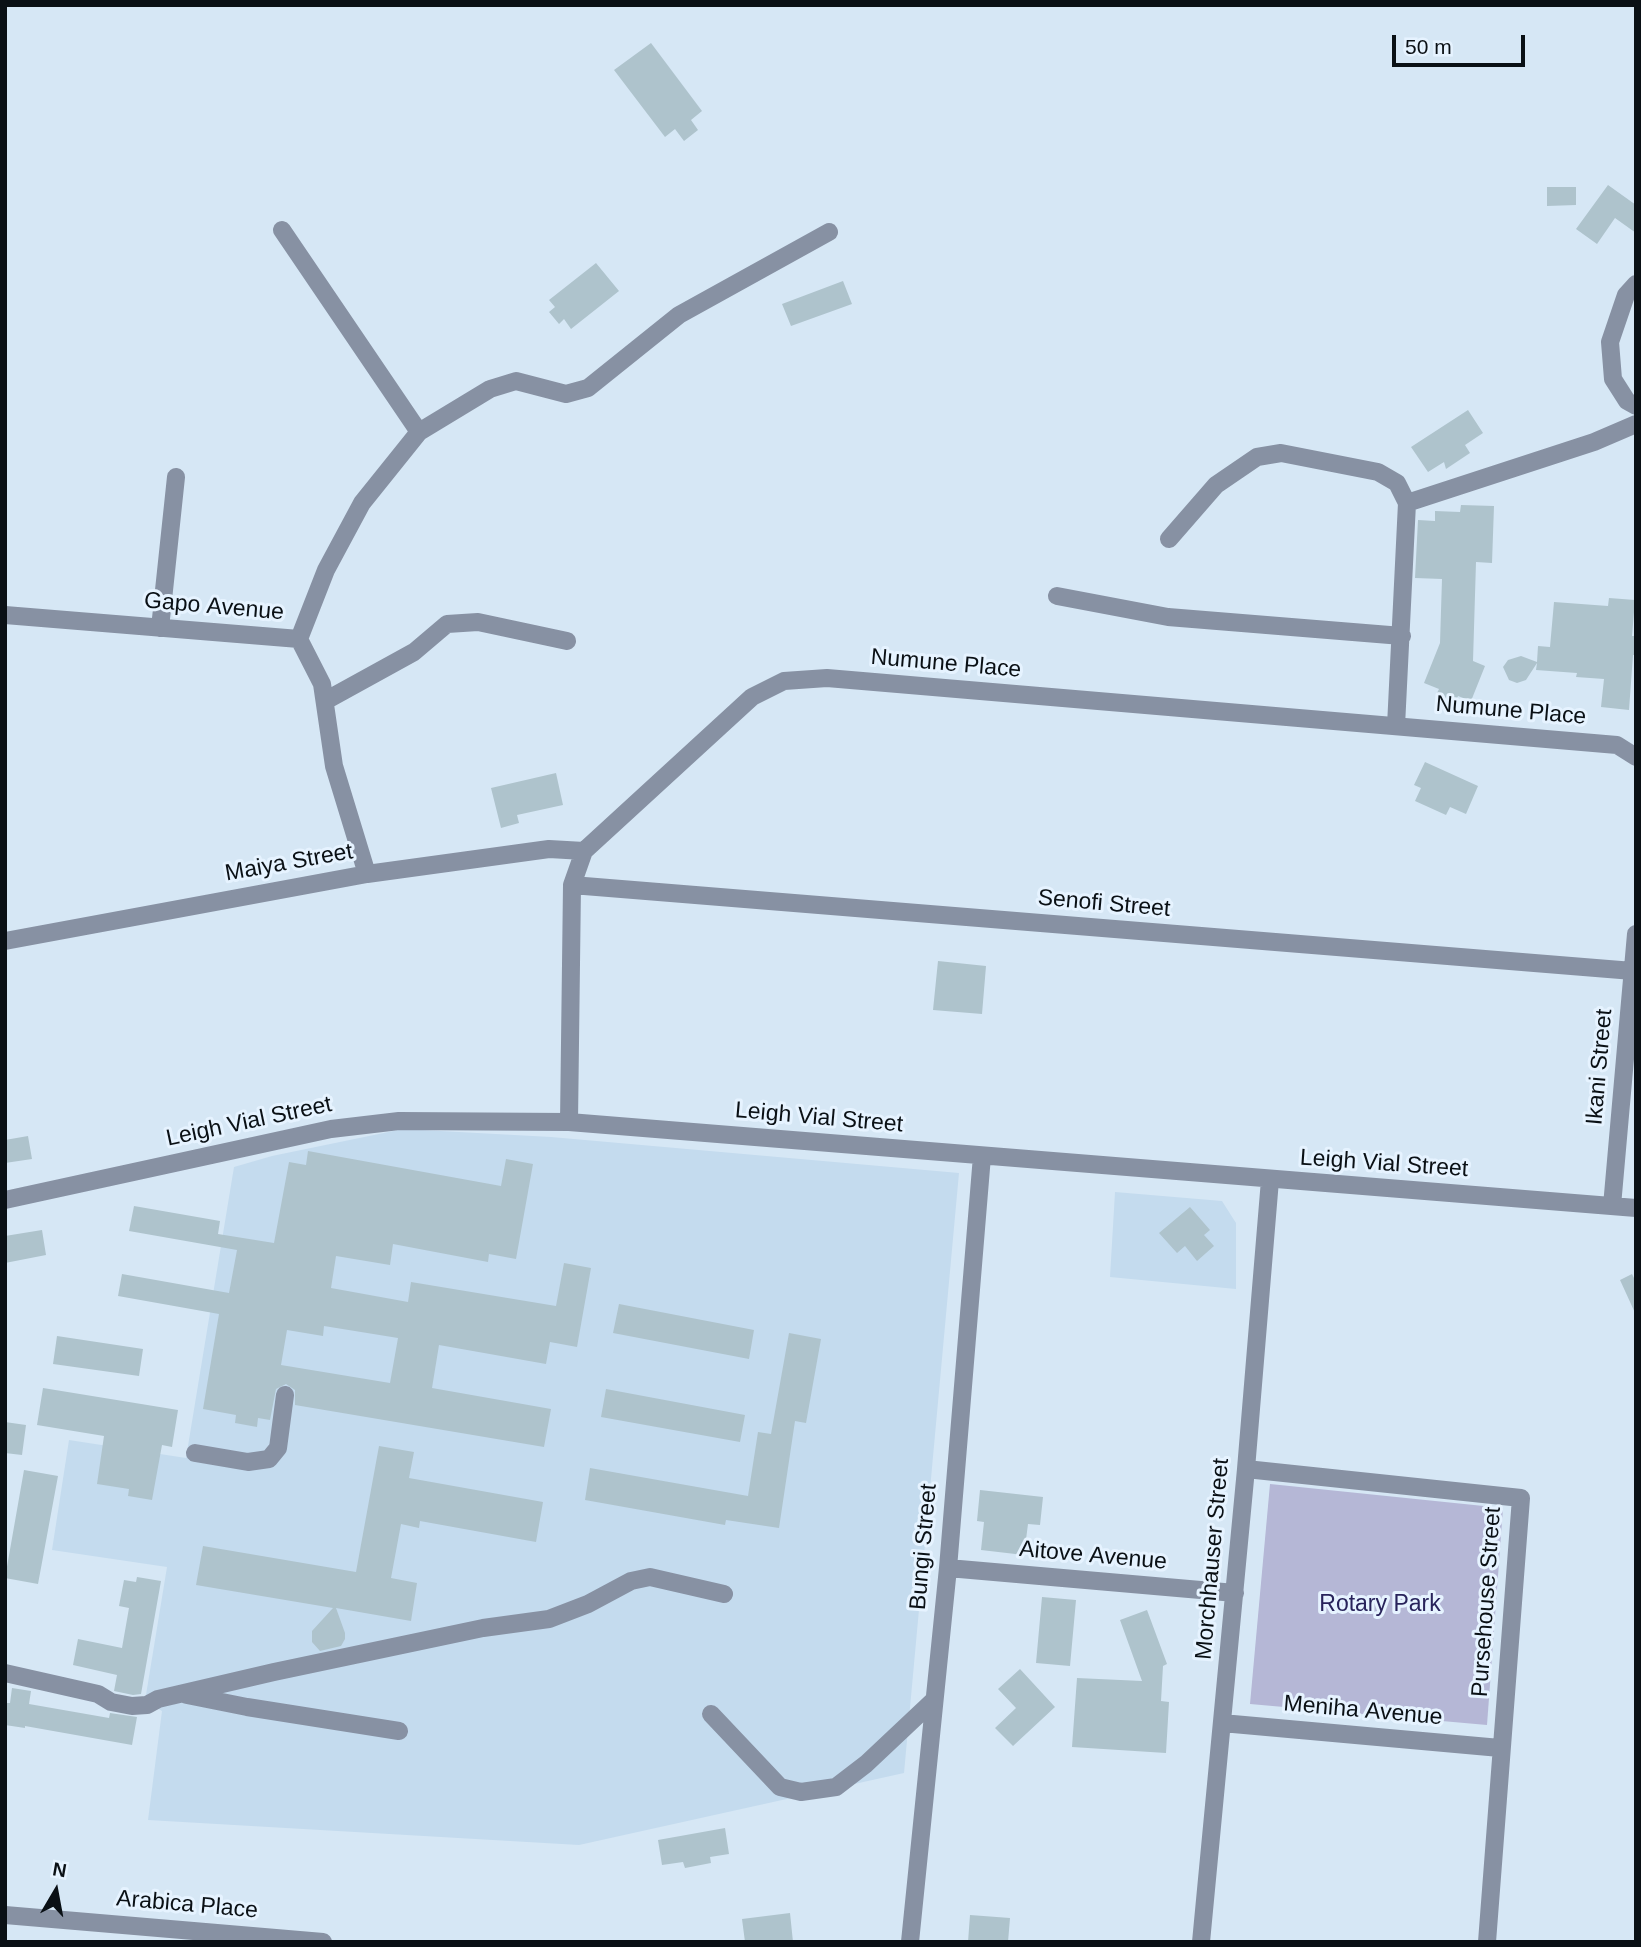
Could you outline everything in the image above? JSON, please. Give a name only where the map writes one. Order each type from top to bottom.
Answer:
[{"type":"street","points":[[282,230],[419,432]]},
{"type":"street","points":[[299,639],[326,569],[362,503],[419,432],[489,388],[516,381],[566,394],[587,388],[679,315],[829,232]]},
{"type":"street","points":[[1636,284],[1626,295],[1611,342],[1613,379],[1626,401],[1636,406]]},
{"type":"street","points":[[1407,503],[1594,442],[1636,424]]},
{"type":"street","points":[[1168,538],[1216,485],[1257,457],[1281,453],[1378,472],[1397,483],[1407,503],[1396,726]]},
{"type":"street","points":[[160,628],[176,477]]},
{"type":"street","points":[[1057,596],[1168,617],[1402,636]]},
{"type":"street","name":"Gapo Avenue","points":[[5,615],[299,639],[323,684],[334,766],[367,874]]},
{"type":"street","points":[[325,701],[414,652],[447,624],[478,622],[567,640]]},
{"type":"street","name":"Numune Place","points":[[569,1122],[572,885],[584,851],[752,697],[784,681],[827,678],[1617,745],[1636,757]]},
{"type":"street","name":"Maiya Street","points":[[5,941],[367,874],[549,849],[584,851]]},
{"type":"street","name":"Senofi Street","points":[[572,885],[1633,971]]},
{"type":"street","name":"Ikani Street","points":[[1612,1206],[1636,934]]},
{"type":"street","name":"Leigh Vial Street","points":[[5,1200],[331,1129],[400,1121],[569,1122],[1636,1208]]},
{"type":"street","name":"Bungi Street","points":[[910,1942],[948,1568],[982,1156]]},
{"type":"street","name":"Morchhauser Street","points":[[1200,1942],[1235,1593],[1270,1180]]},
{"type":"street","points":[[195,1453],[248,1462],[269,1459],[278,1448],[285,1395]]},
{"type":"street","name":"Pursehouse Street","points":[[1246,1469],[1521,1498],[1487,1942]]},
{"type":"street","name":"Aitove Avenue","points":[[948,1568],[1235,1593]]},
{"type":"street","points":[[5,1673],[98,1693],[111,1702],[147,1706],[158,1699],[484,1628],[549,1619],[588,1604],[631,1581],[650,1577],[724,1594]]},
{"type":"street","points":[[180,1694],[399,1731]]},
{"type":"street","points":[[711,1714],[780,1787],[801,1792],[836,1787],[866,1765],[934,1700]]},
{"type":"street","name":"Meniha Avenue","points":[[1222,1723],[1500,1748]]},
{"type":"street","name":"Arabica Place","points":[[5,1915],[323,1942]]},
{"type":"shaded area","points":[[403,1129],[551,1137],[959,1173],[904,1773],[579,1845],[148,1820],[162,1711],[145,1701],[167,1567],[52,1550],[69,1440],[186,1458],[234,1167],[272,1156]]},
{"type":"shaded area","points":[[1115,1192],[1222,1201],[1236,1223],[1236,1289],[1110,1277]]},
{"type":"green space","name":"Rotary Park","points":[[1270,1484],[1503,1508],[1487,1725],[1250,1704]]},
{"type":"building","points":[[651,43],[702,111],[691,120],[698,130],[684,141],[675,129],[665,137],[614,70]]},
{"type":"building","points":[[1608,185],[1636,205],[1636,233],[1615,218],[1597,244],[1576,229]]},
{"type":"building","points":[[1547,187],[1576,187],[1576,205],[1547,206]]},
{"type":"building","points":[[596,263],[619,291],[571,329],[564,319],[559,324],[549,312],[555,307],[549,300]]},
{"type":"building","points":[[843,281],[852,304],[791,326],[782,304]]},
{"type":"building","points":[[1468,410],[1483,433],[1465,445],[1470,453],[1446,469],[1444,462],[1428,472],[1411,447]]},
{"type":"building","points":[[1461,505],[1494,506],[1492,563],[1476,562],[1473,661],[1485,666],[1471,701],[1458,696],[1455,703],[1436,695],[1439,689],[1424,683],[1440,643],[1442,579],[1415,578],[1418,520],[1435,521],[1435,511],[1460,512]]},
{"type":"building","points":[[1609,598],[1635,600],[1632,636],[1636,636],[1636,655],[1633,655],[1629,710],[1601,707],[1604,679],[1576,677],[1577,673],[1536,670],[1537,663],[1526,680],[1517,683],[1509,680],[1503,667],[1508,660],[1521,656],[1537,662],[1538,646],[1550,647],[1554,602],[1608,606]]},
{"type":"building","points":[[1425,762],[1478,786],[1466,814],[1450,807],[1446,815],[1415,801],[1421,788],[1414,785]]},
{"type":"building","points":[[556,773],[563,805],[517,815],[519,823],[501,828],[491,788]]},
{"type":"building","points":[[938,961],[986,966],[982,1014],[933,1010]]},
{"type":"building","points":[[28,1136],[32,1159],[5,1163],[5,1140]]},
{"type":"building","points":[[308,1151],[501,1186],[506,1159],[533,1164],[516,1259],[489,1254],[488,1262],[393,1244],[390,1265],[336,1256],[331,1288],[408,1302],[411,1282],[556,1306],[564,1263],[591,1268],[577,1347],[550,1342],[546,1364],[439,1345],[432,1388],[551,1409],[544,1447],[295,1405],[295,1390],[286,1384],[276,1389],[270,1420],[258,1418],[257,1427],[235,1423],[236,1415],[203,1409],[219,1314],[118,1296],[122,1274],[229,1293],[237,1250],[129,1231],[134,1206],[220,1221],[218,1234],[274,1243],[289,1162],[306,1165]],"holes":[[[324,1326],[398,1338],[390,1383],[281,1365],[287,1330],[323,1336]]]},
{"type":"building","points":[[1190,1207],[1210,1230],[1204,1235],[1214,1246],[1197,1261],[1185,1246],[1177,1253],[1159,1233]]},
{"type":"building","points":[[42,1230],[46,1255],[5,1263],[5,1236]]},
{"type":"building","points":[[1632,1274],[1636,1282],[1636,1315],[1620,1280]]},
{"type":"building","points":[[619,1304],[754,1330],[749,1359],[613,1333]]},
{"type":"building","points":[[789,1333],[821,1339],[806,1423],[795,1421],[779,1528],[726,1520],[725,1525],[585,1500],[590,1468],[748,1496],[758,1432],[771,1434]]},
{"type":"building","points":[[57,1336],[143,1349],[139,1376],[53,1364]]},
{"type":"building","points":[[43,1388],[178,1410],[172,1447],[162,1445],[152,1500],[128,1496],[129,1489],[97,1484],[104,1436],[37,1425]]},
{"type":"building","points":[[606,1389],[745,1415],[740,1442],[601,1417]]},
{"type":"building","points":[[5,1422],[26,1425],[22,1455],[5,1453]]},
{"type":"building","points":[[379,1446],[414,1452],[409,1478],[543,1502],[536,1542],[420,1521],[419,1528],[401,1524],[391,1578],[417,1583],[411,1621],[336,1608],[345,1639],[341,1646],[320,1651],[312,1642],[312,1631],[333,1608],[196,1585],[203,1546],[356,1572]]},
{"type":"building","points":[[24,1470],[58,1476],[38,1584],[5,1578]]},
{"type":"building","points":[[980,1490],[1043,1497],[1040,1525],[1028,1524],[1024,1555],[981,1550],[984,1522],[977,1521]]},
{"type":"building","points":[[137,1577],[161,1581],[141,1694],[133,1695],[114,1691],[117,1675],[73,1665],[78,1639],[122,1648],[129,1608],[119,1606],[124,1580],[136,1582]]},
{"type":"building","points":[[1042,1597],[1076,1600],[1070,1666],[1036,1663]]},
{"type":"building","points":[[1147,1610],[1167,1664],[1163,1666],[1161,1701],[1169,1702],[1166,1753],[1072,1747],[1077,1678],[1142,1681],[1120,1620]]},
{"type":"building","points":[[1020,1669],[1055,1707],[1013,1746],[995,1728],[1016,1708],[998,1689]]},
{"type":"building","points":[[12,1688],[31,1691],[29,1704],[109,1718],[110,1713],[137,1717],[132,1745],[25,1726],[5,1725],[5,1703],[10,1703]]},
{"type":"building","points":[[725,1828],[729,1854],[710,1857],[711,1863],[685,1868],[683,1862],[662,1865],[658,1840]]},
{"type":"building","points":[[790,1913],[793,1942],[745,1942],[742,1919]]},
{"type":"building","points":[[970,1915],[1010,1918],[1008,1942],[968,1942]]}]
